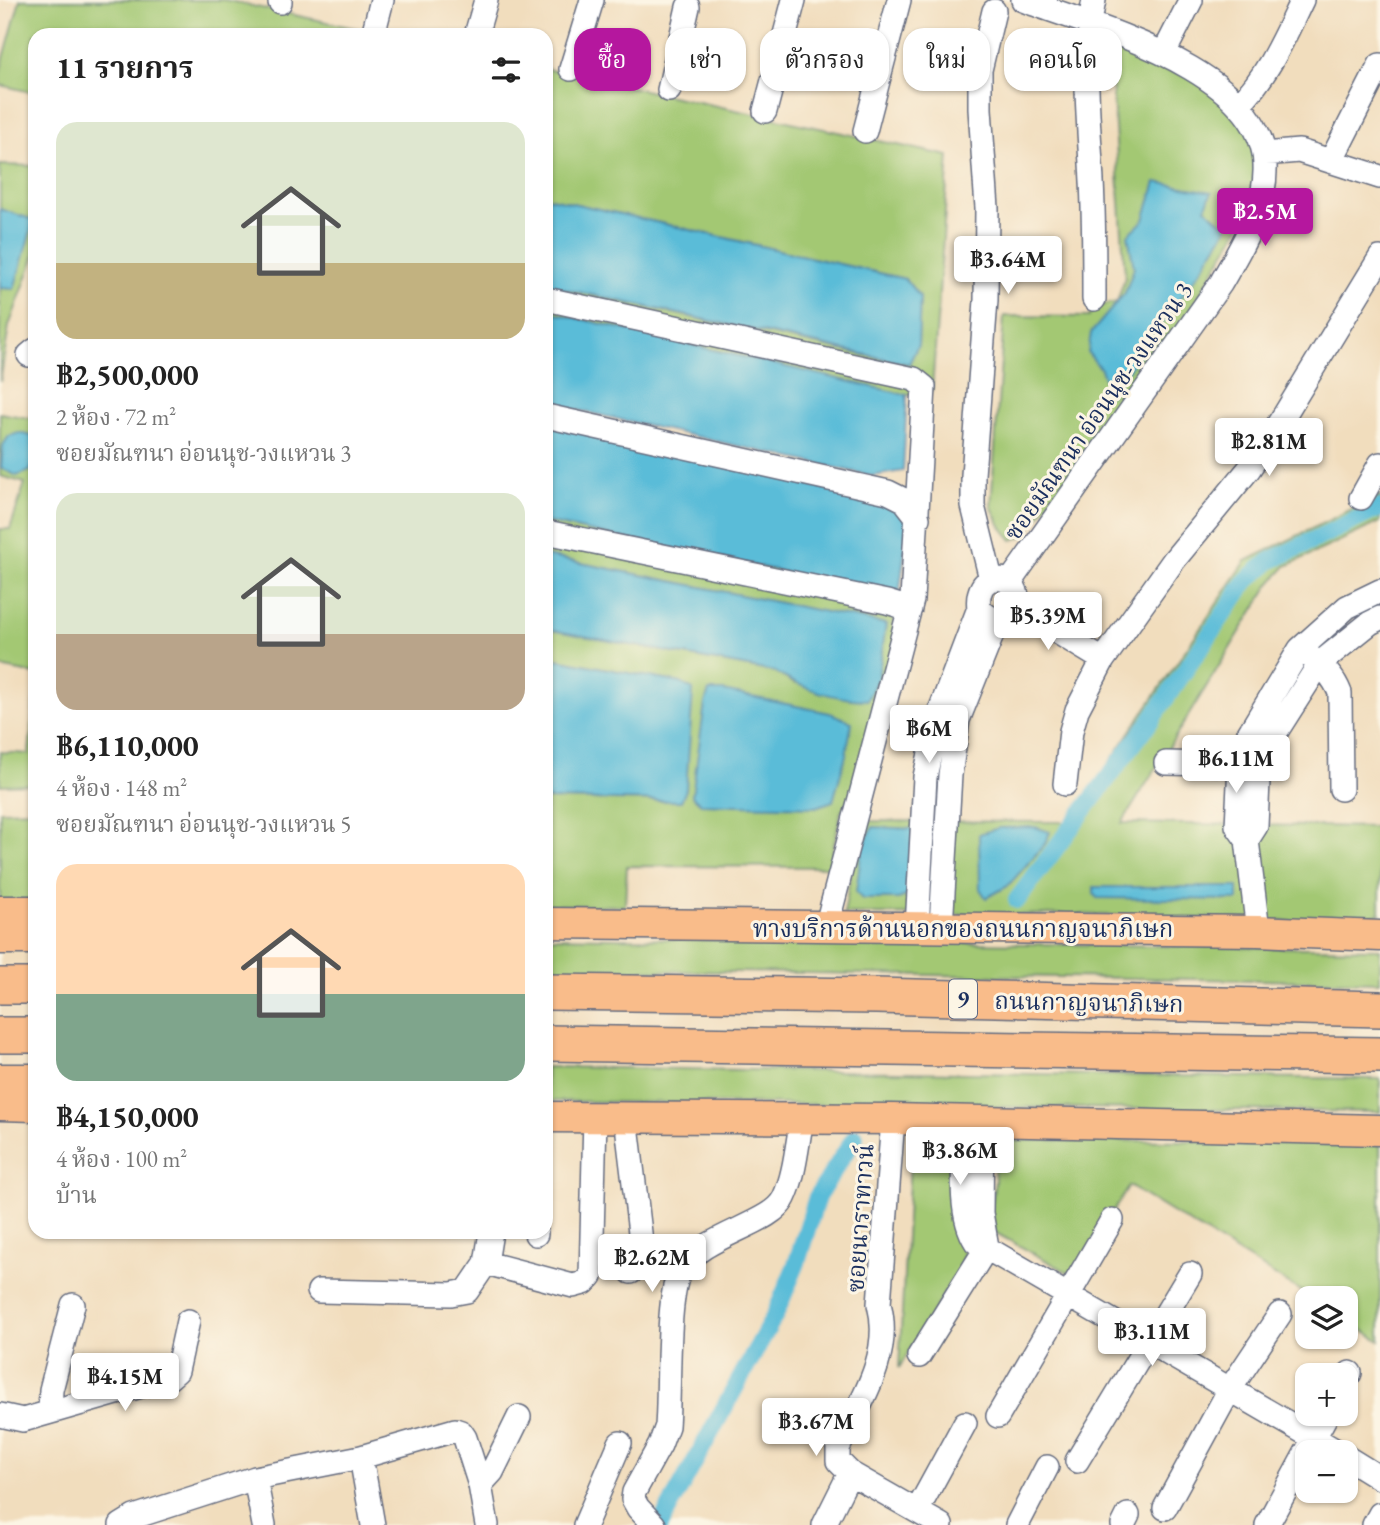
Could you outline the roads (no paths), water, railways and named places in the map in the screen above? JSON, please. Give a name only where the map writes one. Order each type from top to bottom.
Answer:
[{"type":"highway","points":[[0,986],[28,986]]},
{"type":"highway","name":"ถนนกาญจนาภิเษก","points":[[553,992],[876,996],[1380,1009]]},
{"type":"highway","points":[[0,1035],[28,1035]]},
{"type":"highway","name":"ถนนกาญจนาภิเษก","points":[[553,1043],[1380,1055]]},
{"type":"main road","points":[[0,911],[28,911]]},
{"type":"main road","name":"ทางบริการด้านนอกของถนนกาญจนาภิเษก","points":[[553,923],[1258,931],[1380,936]]},
{"type":"main road","points":[[0,939],[28,939]]},
{"type":"main road","points":[[0,1079],[28,1079]]},
{"type":"main road","points":[[0,1105],[28,1106]]},
{"type":"main road","points":[[553,1117],[901,1119],[1380,1130]]},
{"type":"street","points":[[375,27],[382,0]]},
{"type":"street","points":[[478,28],[486,0]]},
{"type":"street","points":[[572,69],[592,0]]},
{"type":"street","points":[[765,111],[794,0]]},
{"type":"street","points":[[865,131],[900,0]]},
{"type":"street","points":[[1016,0],[1009,10],[989,6],[980,70],[987,208],[986,300],[973,506],[1000,581],[1013,585],[1018,596],[998,612],[1103,660]]},
{"type":"street","name":"ซอยมัณฑนา อ่อนนุช-วงแหวน 3","points":[[929,928],[925,777],[938,716],[998,612],[977,597],[981,586],[1000,581],[1220,283],[1250,230],[1261,197],[1266,167],[1255,130],[1239,104],[1206,76],[1164,53],[1023,0]]},
{"type":"street","points":[[1094,0],[1086,66],[1094,210],[1094,299]]},
{"type":"street","points":[[1164,53],[1191,0]]},
{"type":"street","points":[[1239,104],[1253,91],[1302,0]]},
{"type":"street","points":[[685,28],[692,2]]},
{"type":"street","points":[[1331,161],[1380,65]]},
{"type":"street","points":[[1264,154],[1299,151],[1380,177]]},
{"type":"street","points":[[1065,784],[1071,731],[1077,710],[1103,660],[1174,560],[1249,468],[1380,258]]},
{"type":"street","points":[[553,301],[914,379],[924,387],[918,518],[910,610],[826,928]]},
{"type":"street","points":[[553,418],[888,492],[904,500],[918,518]]},
{"type":"street","points":[[1361,498],[1380,464]]},
{"type":"street","points":[[553,532],[887,602],[910,610]]},
{"type":"street","points":[[1258,931],[1247,840],[1237,826],[1250,764],[1248,735],[1300,649],[1347,607],[1380,591]]},
{"type":"street","points":[[1166,763],[1250,764],[1269,743],[1320,663],[1370,622],[1380,618]]},
{"type":"street","points":[[1300,649],[1320,663],[1336,682],[1340,693],[1341,789]]},
{"type":"street","points":[[486,1264],[573,1286],[584,1283],[591,1276],[594,1117]]},
{"type":"street","points":[[626,1117],[641,1241],[631,1272]]},
{"type":"street","points":[[646,1517],[633,1499],[667,1426],[673,1302],[679,1272],[696,1251],[773,1210],[783,1200],[802,1119]]},
{"type":"street","name":"ซอยนาราทาวน์","points":[[850,1473],[838,1461],[838,1448],[877,1368],[884,1320],[893,1304],[901,1119]]},
{"type":"street","points":[[919,1356],[987,1247],[981,1213],[974,1122]]},
{"type":"street","points":[[998,1416],[1112,1220]]},
{"type":"street","points":[[319,1291],[451,1294],[467,1290],[486,1264],[490,1239]]},
{"type":"street","points":[[987,1247],[1317,1440]]},
{"type":"street","points":[[1077,1461],[1190,1274]]},
{"type":"street","points":[[50,1412],[51,1391],[73,1306]]},
{"type":"street","points":[[1166,1508],[1230,1389],[1280,1314]]},
{"type":"street","points":[[0,1415],[23,1420],[169,1378],[177,1371],[188,1321]]},
{"type":"street","points":[[480,1485],[492,1472],[519,1417]]},
{"type":"street","points":[[917,1511],[965,1423]]},
{"type":"street","points":[[1266,1525],[1320,1426]]},
{"type":"street","points":[[121,1525],[148,1519],[256,1478],[361,1457],[455,1430],[461,1432],[465,1438],[480,1485],[487,1525]]},
{"type":"street","points":[[585,1525],[620,1443]]},
{"type":"street","points":[[361,1457],[373,1525]]},
{"type":"street","points":[[1358,1464],[1380,1478]]},
{"type":"street","points":[[1017,1525],[1047,1467]]},
{"type":"street","points":[[824,1525],[850,1473],[941,1525]]},
{"type":"street","points":[[256,1478],[264,1525]]},
{"type":"street","points":[[1374,1525],[1380,1514]]},
{"type":"water","points":[[1156,182],[1212,192],[1205,208],[1228,227],[1201,270],[1110,395],[1101,369],[1088,353],[1091,333],[1125,293],[1134,268],[1128,235],[1144,220]]},
{"type":"water","points":[[553,199],[905,279],[920,297],[918,345],[909,364],[553,287]]},
{"type":"water","points":[[0,209],[28,218],[28,241],[14,289],[0,288]]},
{"type":"water","points":[[553,313],[907,395],[903,471],[873,476],[553,405]]},
{"type":"water","points":[[553,426],[901,506],[909,519],[899,596],[553,523]]},
{"type":"water","points":[[19,433],[28,435],[28,472],[17,476],[1,468],[3,445],[9,436]]},
{"type":"water","points":[[553,557],[886,624],[878,678],[867,700],[843,698],[808,688],[775,672],[553,630]]},
{"type":"water","points":[[553,658],[681,683],[693,690],[686,790],[681,801],[553,799]]},
{"type":"water","points":[[709,691],[723,691],[830,713],[852,722],[833,801],[816,807],[701,804],[692,796]]},
{"type":"water","points":[[873,827],[916,829],[912,894],[898,899],[862,899],[856,892],[862,847]]},
{"type":"water","points":[[1035,827],[1050,832],[1045,844],[1008,886],[986,898],[980,889],[979,834],[999,828]]},
{"type":"water","points":[[1094,887],[1238,887],[1238,900],[1097,898]]},
{"type":"waterway","points":[[1017,900],[1149,723],[1247,580],[1270,561],[1380,508]]},
{"type":"waterway","points":[[660,1525],[775,1315],[796,1265],[817,1197],[855,1137]]}]
